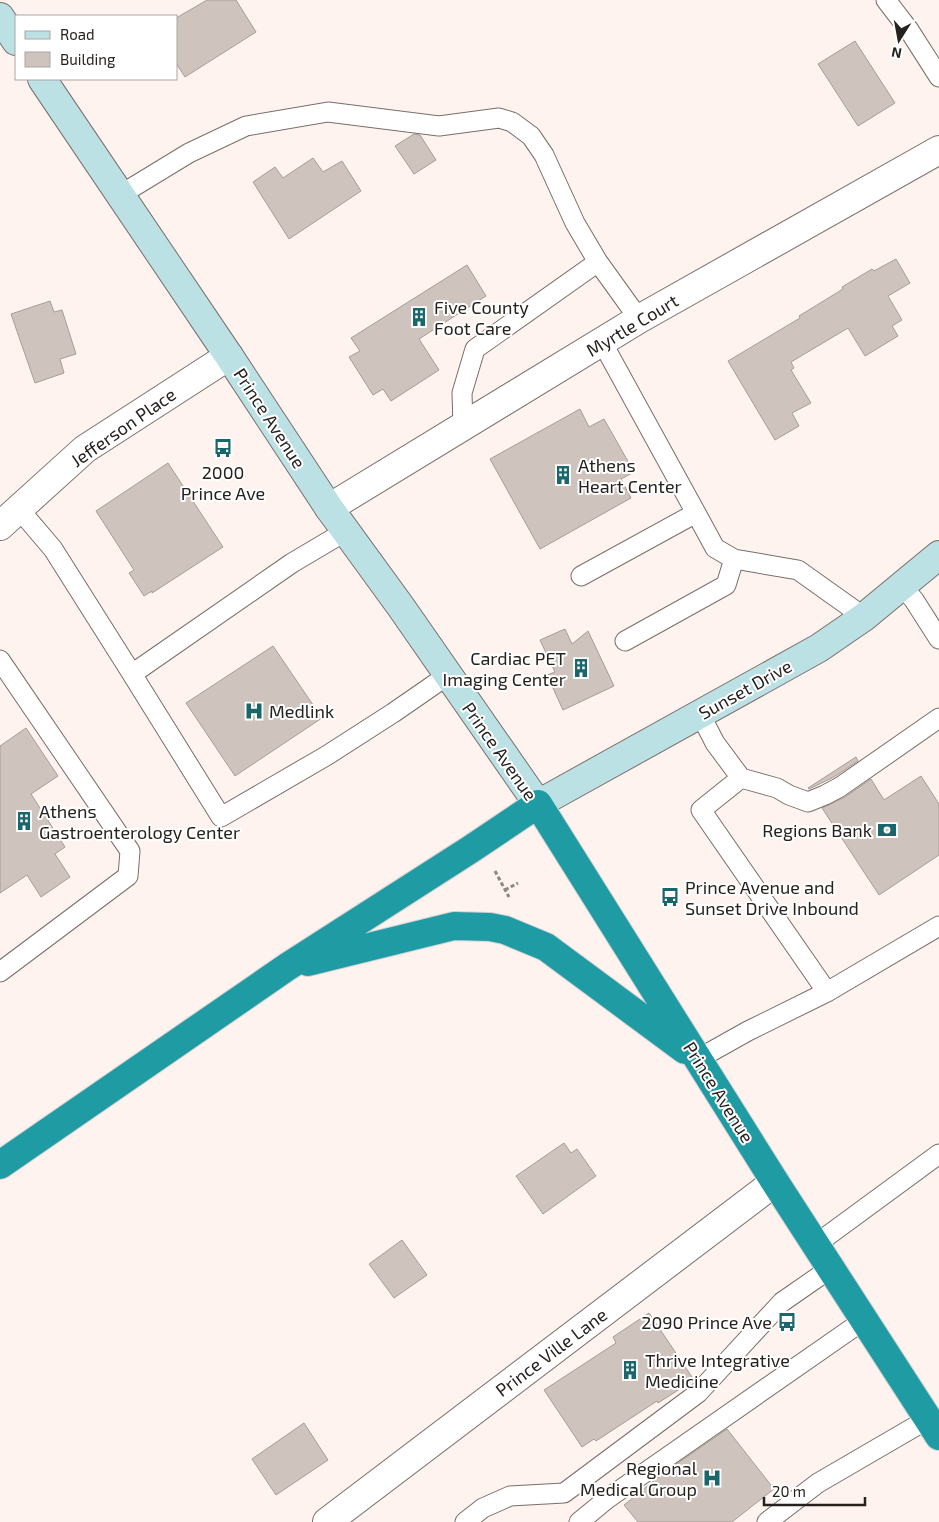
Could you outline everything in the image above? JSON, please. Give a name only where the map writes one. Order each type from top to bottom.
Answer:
[{"type":"highway","points":[[0,1165],[287,967],[538,804]]},
{"type":"highway","name":"Prince Avenue","points":[[538,804],[775,1182],[933,1428]]},
{"type":"highway","points":[[287,967],[454,926],[490,927],[505,930],[546,947],[698,1060]]},
{"type":"main road","points":[[0,17],[15,40]]},
{"type":"main road","name":"Prince Avenue","points":[[43,80],[329,508],[538,804]]},
{"type":"main road","name":"Sunset Drive","points":[[538,804],[820,648],[864,617],[939,555]]},
{"type":"street","name":"Myrtle Court","points":[[329,508],[639,319],[939,150]]},
{"type":"street","name":"Jefferson Place","points":[[9,517],[85,449],[229,356]]},
{"type":"street","name":"Prince Ville Lane","points":[[327,1522],[775,1182]]},
{"type":"lane","points":[[886,0],[909,30],[939,76]]},
{"type":"lane","points":[[120,195],[189,153],[246,126],[328,112],[439,126],[499,118],[512,122],[531,136],[544,155],[575,223],[598,262],[639,319]]},
{"type":"lane","points":[[463,426],[462,393],[476,349],[598,262]]},
{"type":"lane","points":[[602,342],[715,548],[734,559],[798,570],[864,617]]},
{"type":"lane","points":[[581,576],[696,513]]},
{"type":"lane","points":[[9,517],[53,549],[221,817],[326,756],[448,675]]},
{"type":"lane","points":[[132,674],[292,563],[346,531]]},
{"type":"lane","points":[[625,641],[726,585],[734,559]]},
{"type":"lane","points":[[902,586],[914,600],[939,639]]},
{"type":"lane","points":[[0,660],[130,851],[128,876],[0,972]]},
{"type":"lane","points":[[700,714],[715,743],[741,778],[777,788],[808,802],[840,787],[939,718]]},
{"type":"lane","points":[[741,778],[701,810],[827,992]]},
{"type":"lane","points":[[698,1060],[748,1031],[827,992],[939,926]]},
{"type":"lane","points":[[816,1245],[938,1155]]},
{"type":"lane","points":[[465,1522],[483,1508],[510,1496],[564,1492],[698,1393],[782,1302],[831,1268]]},
{"type":"lane","points":[[579,1522],[607,1499],[864,1320]]},
{"type":"lane","points":[[767,1522],[818,1483],[933,1428]]},
{"type":"path","points":[[494,871],[509,898]]},
{"type":"path","points":[[505,890],[518,882]]},
{"type":"building","points":[[207,0],[236,0],[256,32],[185,77],[178,66],[178,17]]},
{"type":"building","points":[[855,41],[895,103],[858,126],[818,64]]},
{"type":"building","points":[[414,134],[420,135],[436,160],[414,174],[395,146]]},
{"type":"building","points":[[313,158],[323,172],[342,161],[361,191],[289,239],[253,182],[275,167],[283,178]]},
{"type":"building","points":[[896,259],[910,283],[888,296],[902,320],[892,326],[898,336],[865,356],[848,328],[791,362],[794,368],[791,370],[811,403],[792,413],[799,426],[775,440],[728,361],[800,318],[799,316],[843,289],[842,287],[872,269],[874,271]]},
{"type":"building","name":"Five County Foot Care","points":[[467,265],[486,296],[419,339],[439,370],[391,401],[383,389],[373,395],[349,357],[360,351],[351,338]]},
{"type":"building","points":[[50,301],[54,312],[62,310],[76,354],[60,359],[64,373],[35,383],[11,314]]},
{"type":"building","name":"Athens Heart Center","points":[[580,409],[589,427],[604,419],[634,472],[621,479],[631,498],[540,549],[490,459]]},
{"type":"building","points":[[168,463],[223,547],[152,593],[152,591],[144,596],[129,573],[134,570],[96,511]]},
{"type":"building","name":"Cardiac PET Imaging Center","points":[[565,629],[572,644],[588,631],[614,686],[563,710],[547,675],[555,672],[540,640]]},
{"type":"building","name":"Medlink","points":[[273,646],[322,718],[235,776],[186,703]]},
{"type":"building","name":"Athens Gastroenterology Center","points":[[26,728],[58,776],[31,794],[65,847],[55,854],[70,877],[41,897],[27,875],[0,893],[0,746]]},
{"type":"building","points":[[856,757],[858,761],[834,777],[808,788]]},
{"type":"building","name":"Regions Bank","points":[[921,776],[939,804],[939,855],[879,895],[822,808],[845,797],[871,779],[884,800]]},
{"type":"building","points":[[564,1143],[571,1153],[577,1149],[596,1176],[543,1214],[516,1176]]},
{"type":"building","points":[[402,1240],[427,1275],[394,1298],[369,1264]]},
{"type":"building","name":"Thrive Integrative Medicine","points":[[649,1313],[694,1380],[658,1403],[657,1401],[596,1441],[594,1439],[582,1447],[544,1390],[616,1343],[613,1337]]},
{"type":"building","points":[[304,1423],[328,1460],[276,1495],[252,1459]]},
{"type":"building","name":"Regional Medical Group","points":[[727,1429],[774,1489],[732,1522],[638,1522],[624,1505],[662,1474]]},
{"type":"place","name":"Five County Foot Care","points":[[419,317]]},
{"type":"place","name":"2000 Prince Ave","points":[[223,448]]},
{"type":"place","name":"Athens Heart Center","points":[[563,475]]},
{"type":"place","name":"Cardiac PET Imaging Center","points":[[581,668]]},
{"type":"place","name":"Medlink","points":[[254,711]]},
{"type":"place","name":"Athens Gastroenterology Center","points":[[24,821]]},
{"type":"place","name":"Regions Bank","points":[[887,830]]},
{"type":"place","name":"Prince Avenue and Sunset Drive Inbound","points":[[670,897]]},
{"type":"place","name":"2090 Prince Ave","points":[[787,1322]]},
{"type":"place","name":"Thrive Integrative Medicine","points":[[630,1370]]},
{"type":"place","name":"Regional Medical Group","points":[[712,1478]]}]
